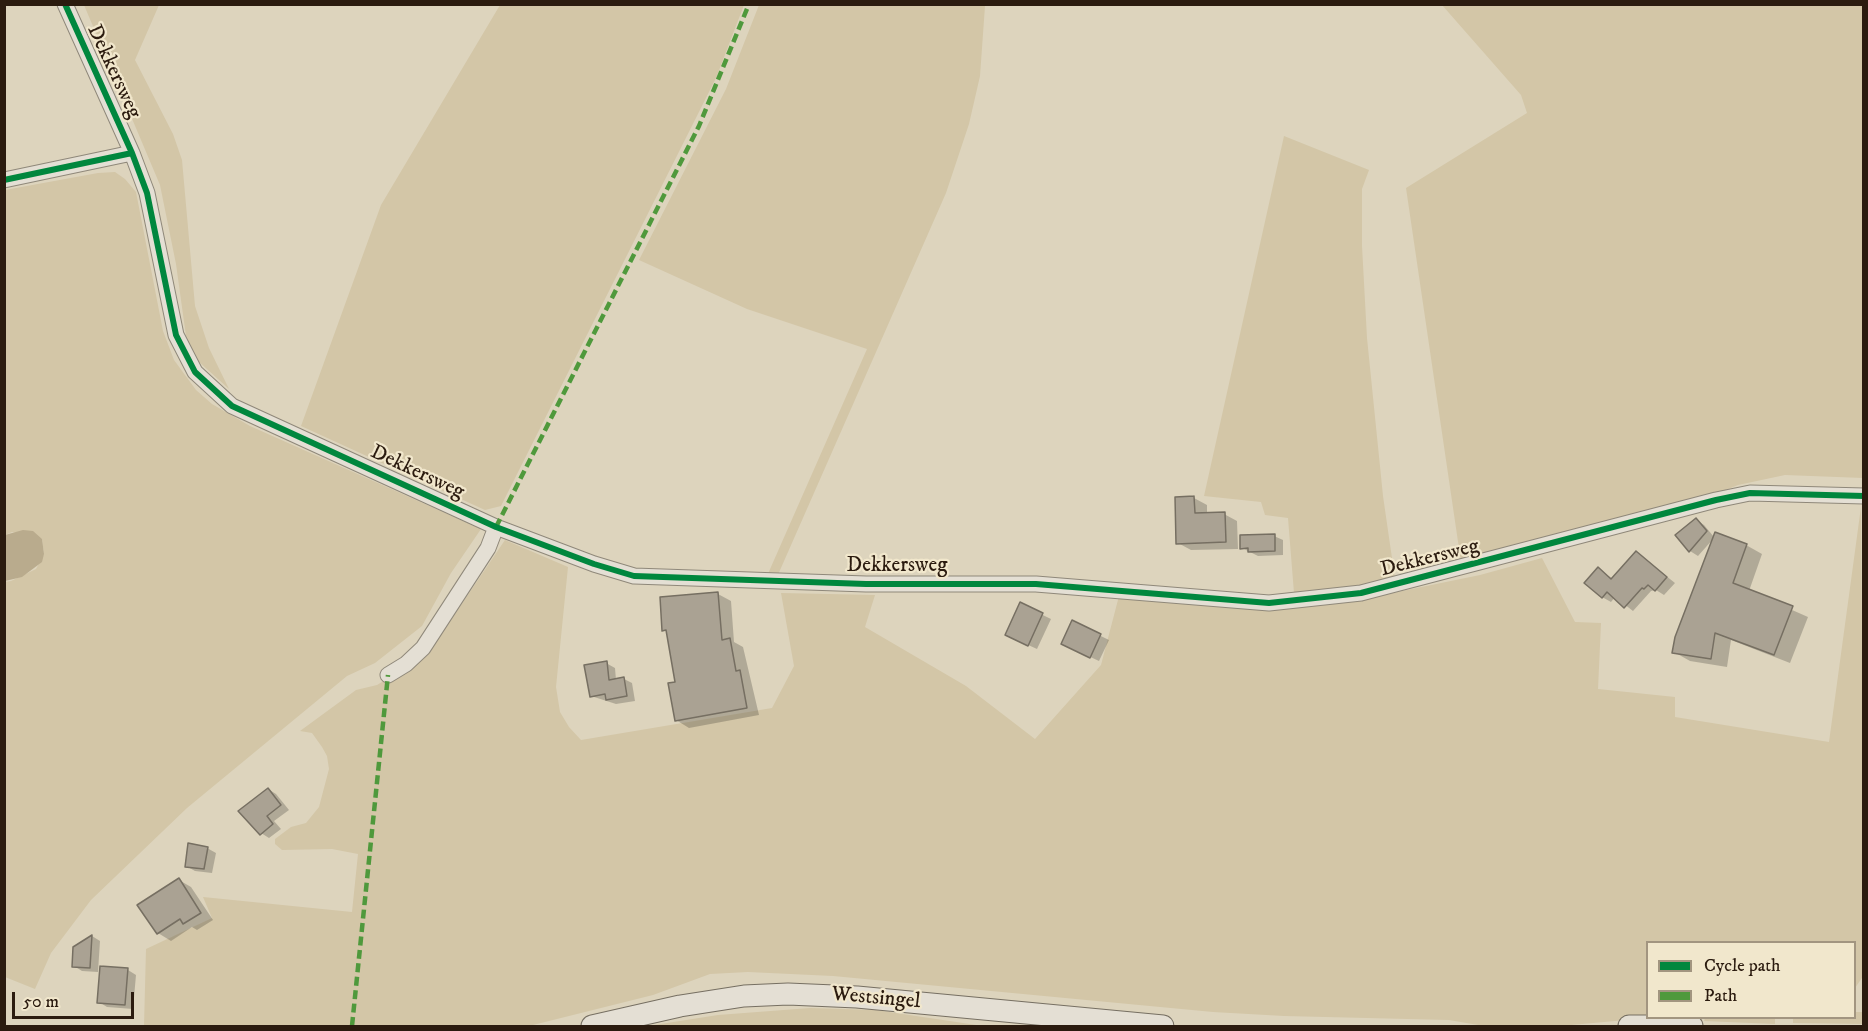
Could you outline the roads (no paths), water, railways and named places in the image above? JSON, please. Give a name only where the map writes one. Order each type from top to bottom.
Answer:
[{"type":"main road","name":"Westsingel","points":[[592,1026],[680,1006],[744,996],[788,993],[857,997],[1162,1026]]},
{"type":"main road","points":[[1629,1026],[1692,1026]]},
{"type":"street","name":"Dekkersweg","points":[[64,4],[132,153],[147,193],[176,335],[195,372],[232,406],[496,527],[594,564],[634,576],[866,584],[1036,584],[1269,603],[1372,591],[1716,500],[1750,494],[1863,496]]},
{"type":"street","name":"Dekkersweg","points":[[4,180],[132,153]]},
{"type":"street","points":[[388,675],[412,660],[423,648],[488,548],[496,527]]}]
